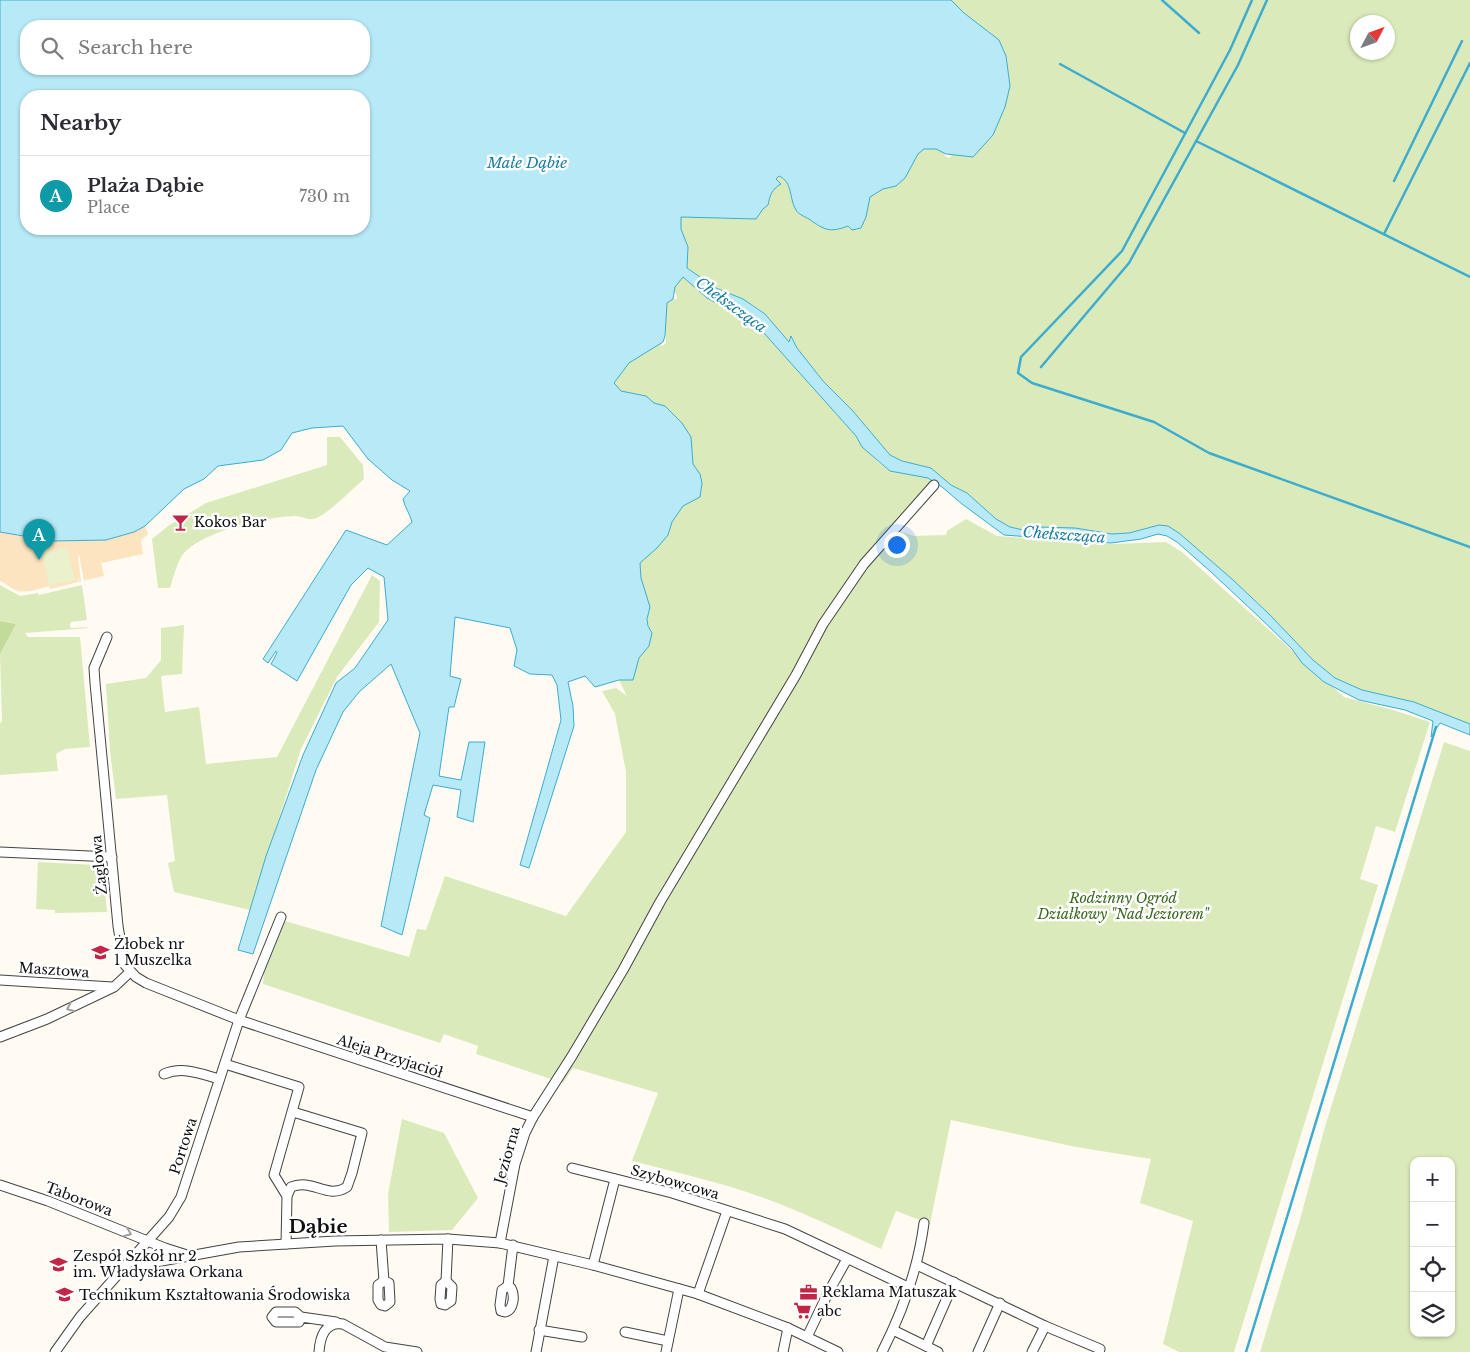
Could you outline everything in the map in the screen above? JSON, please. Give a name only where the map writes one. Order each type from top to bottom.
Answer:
[{"type":"street","name":"Jeziorna","points":[[500,1243],[515,1164],[533,1117],[623,970],[660,902],[796,675],[823,624],[864,564],[934,485]]},
{"type":"street","name":"Żaglowa","points":[[107,637],[94,668],[123,957],[130,972]]},
{"type":"street","points":[[0,852],[112,857]]},
{"type":"street","name":"Portowa","points":[[55,1352],[80,1318],[169,1217],[181,1197],[239,1020],[281,917]]},
{"type":"street","points":[[0,1038],[47,1019],[114,987],[130,972],[146,983],[239,1020]]},
{"type":"street","name":"Masztowa","points":[[0,980],[114,987]]},
{"type":"street","name":"Aleja Przyjaciół","points":[[239,1020],[533,1117]]},
{"type":"street","points":[[225,1064],[299,1087],[274,1175],[287,1196]]},
{"type":"street","points":[[164,1074],[183,1070],[219,1079]]},
{"type":"street","points":[[286,1244],[287,1196],[291,1187],[304,1184],[336,1192],[347,1187],[362,1133],[293,1112]]},
{"type":"street","name":"Szybowcowa","points":[[572,1168],[672,1193],[785,1229],[910,1288]]},
{"type":"street","name":"Szybowcowa","points":[[593,1265],[615,1179]]},
{"type":"street","name":"Taborowa","points":[[0,1185],[48,1200],[148,1241]]},
{"type":"street","name":"Szybowcowa","points":[[698,1294],[727,1211]]},
{"type":"street","points":[[882,1352],[910,1288],[917,1265],[924,1223]]},
{"type":"street","points":[[446,1282],[448,1239]]},
{"type":"street","points":[[131,1261],[142,1263],[156,1262],[239,1247],[286,1244],[448,1239],[500,1243],[593,1265],[698,1294],[788,1328],[838,1352]]},
{"type":"street","points":[[382,1240],[384,1281]]},
{"type":"street","points":[[148,1241],[177,1253],[192,1255]]},
{"type":"street","points":[[508,1286],[513,1245]]},
{"type":"street","points":[[536,1352],[554,1256]]},
{"type":"street","points":[[807,1337],[847,1259]]},
{"type":"street","points":[[917,1265],[1045,1326],[1100,1349],[1099,1352]]},
{"type":"street","points":[[926,1346],[954,1282]]},
{"type":"street","points":[[666,1352],[679,1289]]},
{"type":"street","points":[[978,1352],[1000,1303]]},
{"type":"street","points":[[301,1317],[343,1324],[384,1349],[417,1352]]},
{"type":"street","points":[[318,1352],[324,1332],[331,1324],[336,1322]]},
{"type":"street","points":[[1032,1352],[1045,1326]]},
{"type":"street","points":[[783,1352],[788,1328]]},
{"type":"street","points":[[540,1330],[582,1337]]},
{"type":"street","points":[[893,1330],[938,1352]]},
{"type":"street","points":[[625,1332],[668,1341]]},
{"type":"green space","points":[[942,0],[1470,0],[1470,724],[1414,702],[1362,690],[1335,678],[1313,660],[1232,579],[1179,533],[1168,526],[1150,527],[1129,533],[1112,534],[1075,528],[1041,527],[1023,530],[1010,527],[996,519],[967,493],[951,485],[931,468],[902,461],[890,455],[852,410],[823,381],[797,348],[792,336],[789,342],[765,314],[753,305],[716,288],[687,268],[624,187],[763,178],[889,152],[942,147],[945,156],[949,158],[953,154]]},
{"type":"green space","name":"Rodzinny Ogród Działkowy \"Nad Jeziorem\"","points":[[684,277],[707,298],[732,311],[763,332],[856,436],[862,447],[878,462],[890,471],[928,478],[933,481],[892,529],[914,536],[946,535],[947,531],[966,519],[997,536],[1112,544],[1166,542],[1182,552],[1344,697],[1430,722],[1395,832],[1376,826],[1360,879],[1378,885],[1234,1352],[1179,1352],[1163,1344],[1193,1221],[1140,1203],[1151,1159],[1076,1147],[951,1120],[930,1224],[896,1211],[881,1249],[807,1215],[761,1197],[713,1182],[632,1161],[658,1093],[573,1068],[563,1083],[476,1054],[478,1046],[444,1034],[440,1043],[263,984],[264,972],[285,921],[409,957],[417,929],[426,930],[445,876],[566,916],[626,832],[626,772],[615,714],[602,691],[616,688],[627,696],[619,680],[652,633],[648,620],[650,607],[628,579],[697,472],[693,464],[692,453],[570,398],[656,341],[662,346],[666,343],[665,299],[677,299],[676,294],[665,284]]},
{"type":"green space","points":[[327,437],[340,437],[363,465],[364,479],[339,502],[325,513],[313,519],[295,516],[268,519],[252,522],[206,538],[193,545],[184,553],[170,588],[158,588],[152,539],[168,526],[206,503],[327,465]]},
{"type":"green space","points":[[67,547],[75,580],[49,585],[42,553]]},
{"type":"green space","points":[[372,575],[380,581],[379,622],[337,677],[301,749],[250,910],[174,892],[168,863],[175,861],[167,795],[116,799],[110,751],[106,684],[146,678],[161,660],[161,628],[184,625],[182,674],[161,676],[165,712],[199,707],[206,764],[277,757]]},
{"type":"green space","points":[[0,585],[20,596],[38,593],[39,595],[82,585],[87,620],[71,622],[70,625],[71,628],[88,628],[25,633],[28,637],[80,637],[90,747],[65,749],[56,754],[58,771],[0,775],[0,723],[2,722],[0,654],[16,624],[0,621]]},
{"type":"green space","points":[[0,621],[16,624],[0,654]]},
{"type":"green space","points":[[1444,742],[1470,751],[1470,1352],[1260,1352],[1301,1216],[1324,1130]]},
{"type":"green space","points":[[38,862],[96,865],[103,871],[107,912],[55,913],[55,910],[36,909]]},
{"type":"green space","points":[[402,1119],[444,1133],[478,1198],[452,1230],[389,1232],[388,1194]]},
{"type":"sand","points":[[145,526],[148,534],[141,540],[143,554],[101,563],[104,576],[87,580],[86,576],[84,581],[79,555],[81,582],[79,582],[78,578],[78,582],[50,589],[49,586],[22,591],[15,590],[0,581],[0,532],[36,538],[74,541],[110,538]]},
{"type":"water","name":"Małe Dąbie","points":[[0,0],[951,0],[964,13],[999,40],[1006,56],[1010,86],[1005,107],[993,135],[973,157],[946,154],[936,149],[924,149],[918,154],[905,178],[896,186],[883,189],[870,197],[866,217],[861,228],[852,230],[848,226],[832,230],[827,229],[800,214],[794,206],[787,182],[779,176],[776,179],[781,184],[773,190],[768,205],[756,219],[681,217],[681,229],[688,247],[687,268],[716,288],[743,299],[765,314],[789,342],[791,336],[797,348],[823,381],[852,410],[890,455],[902,461],[931,468],[951,485],[967,493],[996,519],[1010,527],[1023,530],[1041,527],[1075,528],[1112,534],[1129,533],[1159,525],[1168,526],[1179,533],[1232,579],[1313,660],[1335,678],[1362,690],[1414,702],[1470,724],[1470,735],[1440,723],[1431,737],[1433,721],[1405,710],[1359,700],[1324,682],[1302,663],[1292,649],[1211,572],[1177,542],[1167,536],[1158,534],[1141,539],[1111,543],[1004,535],[928,478],[890,471],[862,447],[856,436],[763,332],[732,311],[707,298],[683,277],[675,287],[673,299],[667,303],[663,342],[629,363],[614,383],[621,391],[646,396],[654,403],[665,406],[682,423],[691,437],[693,464],[700,474],[702,483],[700,497],[683,506],[672,522],[668,535],[640,563],[641,578],[650,607],[647,619],[648,626],[652,633],[649,646],[639,658],[633,680],[619,680],[595,687],[585,676],[568,682],[573,706],[574,726],[529,868],[520,865],[561,720],[557,685],[552,675],[530,674],[514,666],[517,650],[510,628],[455,617],[450,676],[461,679],[454,707],[449,707],[439,776],[461,780],[469,742],[485,742],[473,822],[457,817],[461,790],[433,785],[424,815],[430,818],[402,935],[381,926],[420,733],[391,664],[359,692],[343,712],[316,770],[253,954],[238,950],[266,856],[303,755],[336,683],[355,668],[388,620],[384,577],[368,568],[351,585],[297,681],[271,664],[277,653],[276,651],[268,663],[263,659],[346,530],[387,545],[412,522],[403,499],[410,491],[392,480],[368,459],[343,426],[312,428],[292,433],[281,450],[263,460],[218,466],[204,479],[184,489],[145,526],[134,532],[106,540],[53,541],[0,532]]},
{"type":"waterway","points":[[1162,0],[1199,33]]},
{"type":"waterway","points":[[1252,0],[1230,50],[1122,251],[1021,357],[1018,373],[1032,383],[1154,422],[1209,453],[1470,547]]},
{"type":"waterway","points":[[1041,367],[1129,263],[1238,65],[1267,0]]},
{"type":"waterway","points":[[1394,181],[1462,41]]},
{"type":"waterway","points":[[1384,234],[1470,63]]},
{"type":"waterway","points":[[1060,64],[1185,133]]},
{"type":"waterway","points":[[1196,141],[1470,277]]},
{"type":"waterway","points":[[1246,1352],[1436,727]]},
{"type":"place","name":"Kokos Bar","points":[[180,522]]},
{"type":"place","name":"Plaża Dąbie","points":[[39,560]]},
{"type":"place","name":"Żłobek nr 1 Muszelka","points":[[100,952]]},
{"type":"place","name":"Zespół Szkół nr 2 im. Władysława Orkana","points":[[59,1264]]},
{"type":"place","name":"Reklama Matuszak","points":[[808,1292]]},
{"type":"place","name":"Technikum Kształtowania Środowiska","points":[[65,1295]]},
{"type":"place","name":"abc","points":[[803,1311]]},
{"type":"district","name":"Dąbie","points":[[318,1226]]},
{"type":"water label","name":"Chełszcząca","points":[[731,305]]},
{"type":"water label","name":"Chełszcząca","points":[[1064,535]]}]
